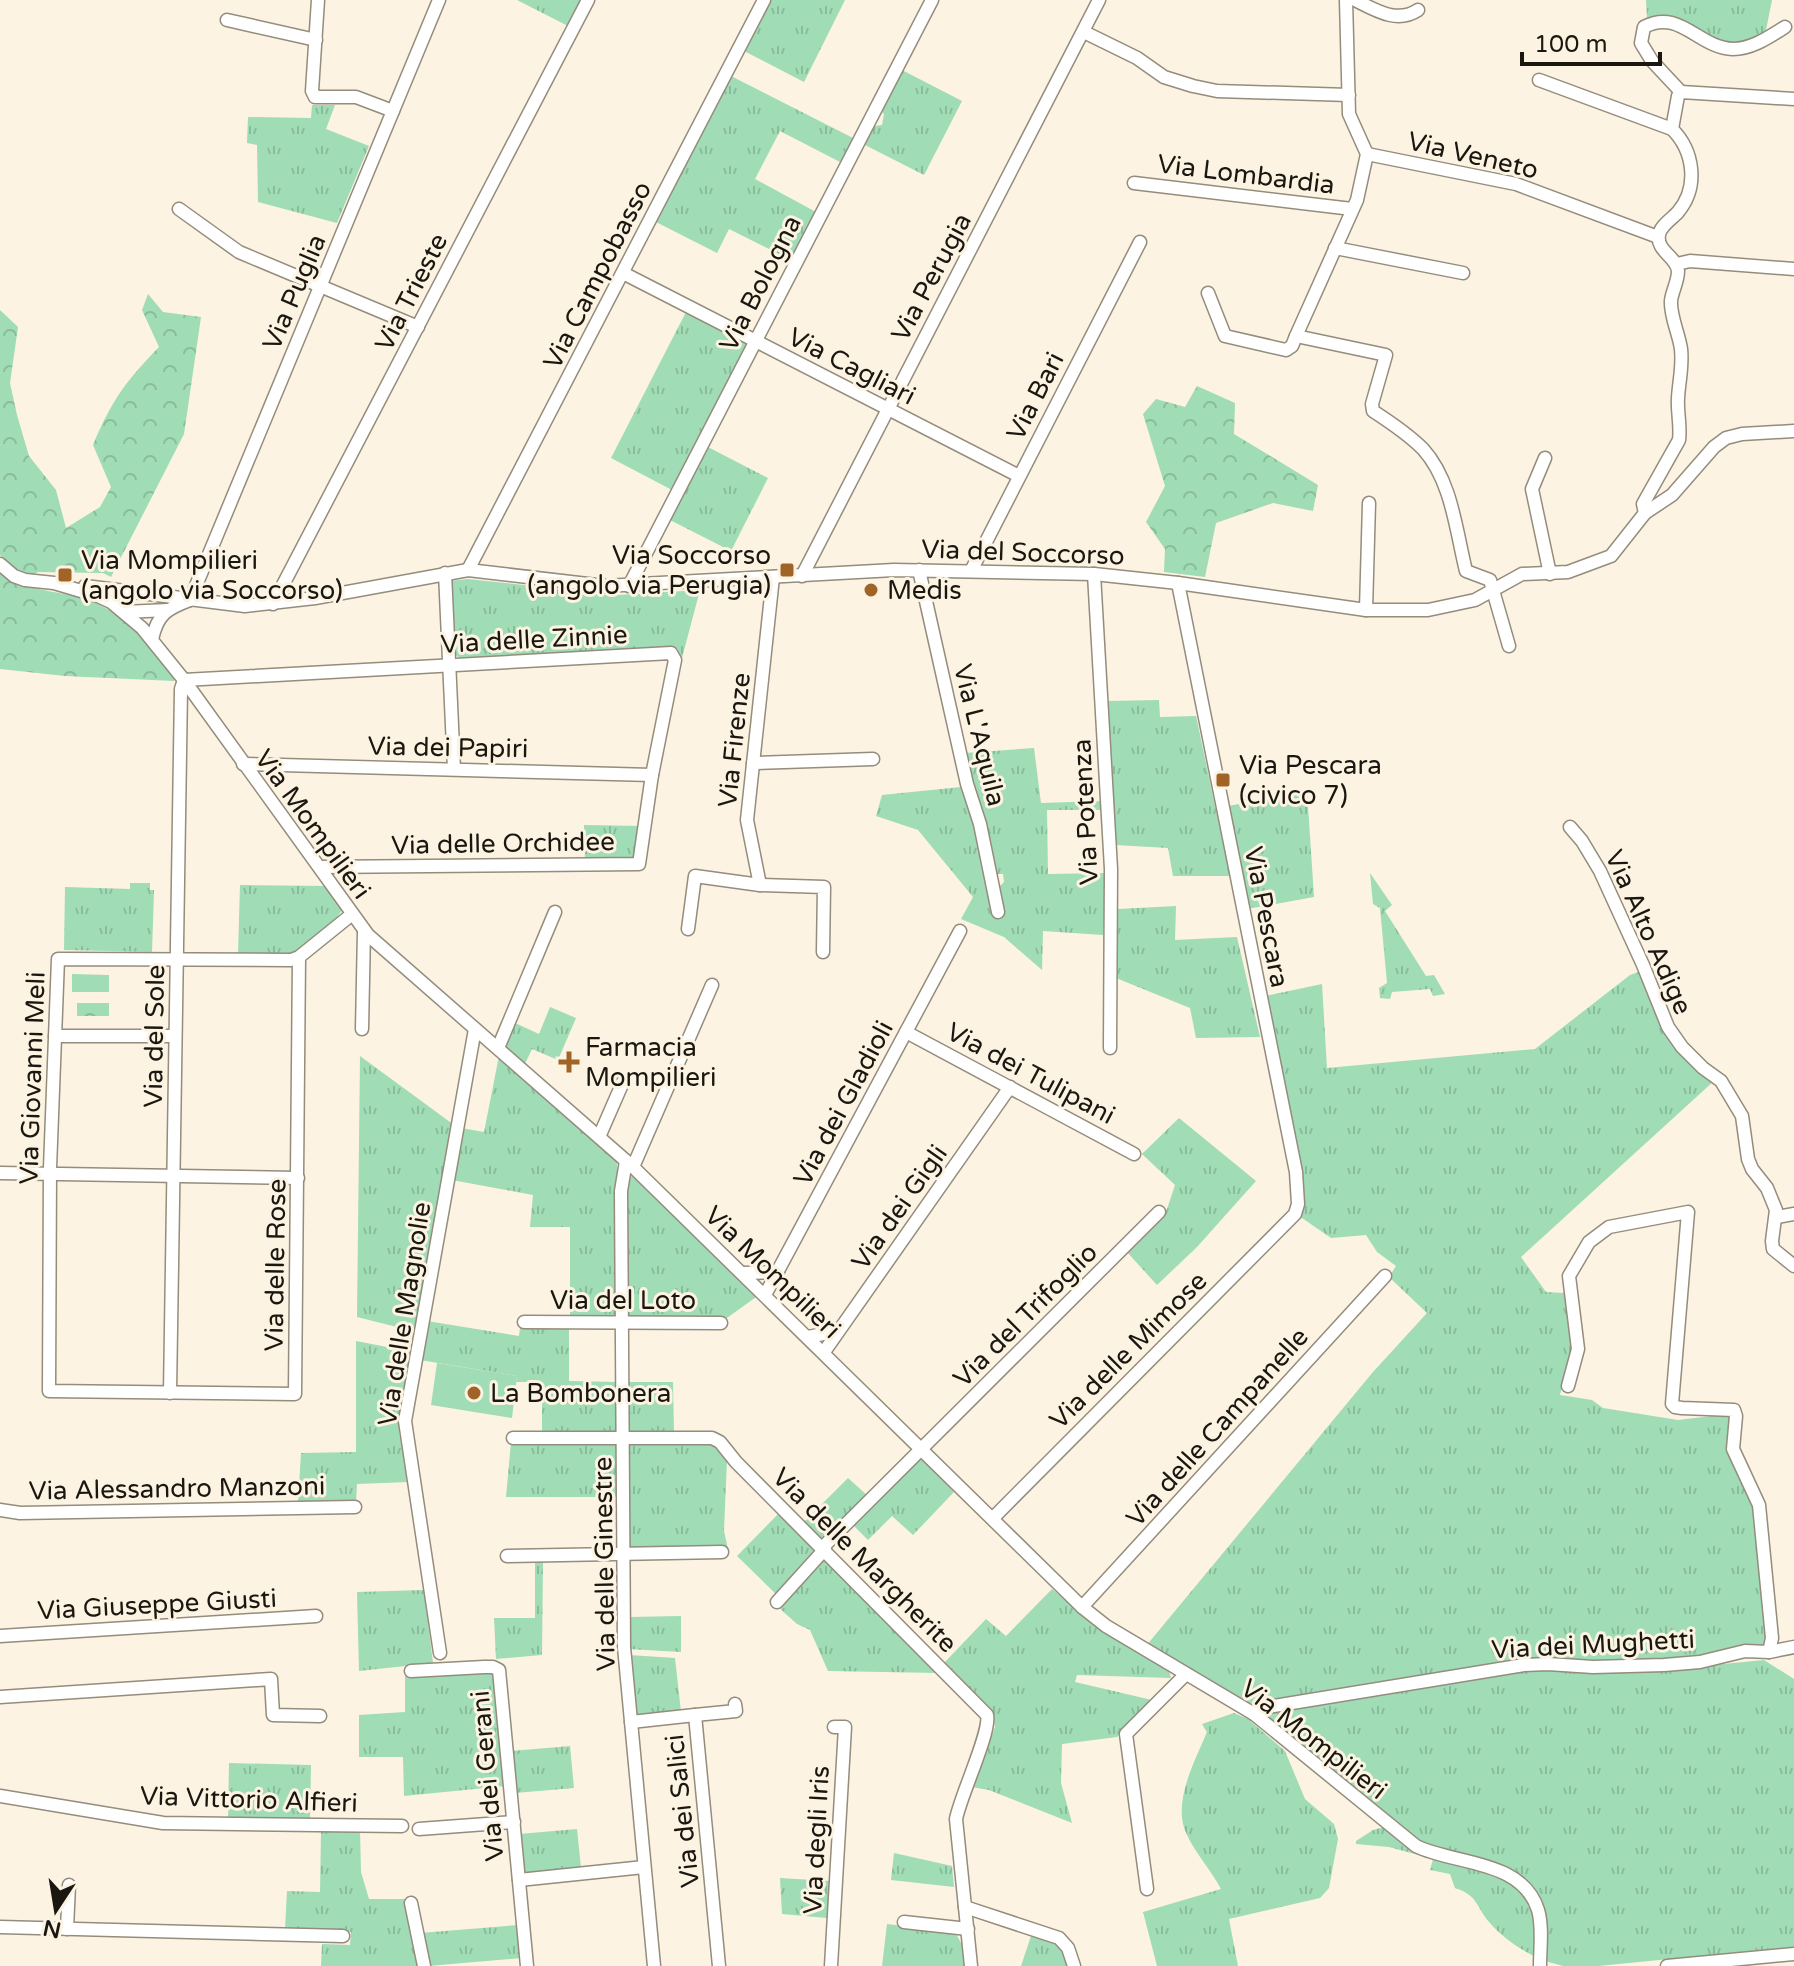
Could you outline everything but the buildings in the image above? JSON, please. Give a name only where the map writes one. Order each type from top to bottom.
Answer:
[{"type":"street","points":[[318,0],[312,91],[315,97],[356,97],[393,111]]},
{"type":"street","name":"Via Puglia","points":[[190,600],[439,0]]},
{"type":"street","name":"Via Trieste","points":[[273,604],[588,0]]},
{"type":"street","name":"Via Campobasso","points":[[468,570],[764,0]]},
{"type":"street","name":"Via Bologna","points":[[629,586],[932,0]]},
{"type":"street","name":"Via Perugia","points":[[802,576],[1099,0]]},
{"type":"street","points":[[1208,293],[1225,336],[1286,350],[1292,346],[1357,200],[1367,154],[1349,114],[1346,0]]},
{"type":"street","points":[[1355,0],[1393,16],[1403,17],[1418,10]]},
{"type":"street","points":[[227,20],[316,40]]},
{"type":"street","points":[[1785,27],[1751,46],[1736,49],[1706,41],[1668,21],[1655,22],[1644,27],[1641,43],[1652,61],[1681,92],[1794,99]]},
{"type":"street","points":[[1084,32],[1137,58],[1164,77],[1193,86],[1217,91],[1349,95]]},
{"type":"street","points":[[1539,80],[1672,129],[1685,145],[1691,178],[1684,204],[1662,228],[1658,237],[1677,264],[1678,273],[1671,301],[1682,360],[1678,398],[1679,440],[1643,504],[1645,513]]},
{"type":"street","points":[[1672,129],[1681,92]]},
{"type":"street","name":"Via Veneto","points":[[1367,154],[1516,184],[1658,237]]},
{"type":"street","name":"Via Lombardia","points":[[1134,183],[1352,209]]},
{"type":"street","points":[[179,209],[239,252],[418,327]]},
{"type":"street","name":"Via Bari","points":[[971,571],[1140,242]]},
{"type":"street","points":[[1335,248],[1463,273]]},
{"type":"street","points":[[1677,264],[1690,261],[1794,269]]},
{"type":"street","name":"Via Cagliari","points":[[623,273],[1019,476]]},
{"type":"street","points":[[1296,336],[1386,355],[1372,404],[1373,411],[1422,448],[1437,469],[1446,489],[1466,571],[1490,580],[1509,646]]},
{"type":"street","name":"Via del Soccorso","points":[[54,583],[245,606],[273,604],[468,570],[592,585],[629,586],[919,570],[971,571],[1094,574],[1366,610],[1428,610],[1475,600],[1522,574],[1568,572],[1611,556],[1645,513],[1672,495],[1714,447],[1726,438],[1794,431]]},
{"type":"street","points":[[1545,458],[1532,489],[1550,574]]},
{"type":"street","points":[[1366,610],[1369,503]]},
{"type":"street","name":"Via Mompilieri","points":[[0,564],[14,576],[54,583],[98,596],[131,614],[184,680],[364,931],[629,1164],[1082,1607],[1106,1626],[1254,1714],[1416,1846],[1434,1854],[1499,1870],[1524,1887],[1534,1901],[1540,1918],[1540,1966]]},
{"type":"street","name":"Via L'Aquila","points":[[919,570],[998,912]]},
{"type":"street","points":[[445,573],[454,769]]},
{"type":"street","name":"Via Potenza","points":[[1094,574],[1111,869],[1110,1048]]},
{"type":"street","name":"Via Firenze","points":[[760,885],[747,820],[773,577]]},
{"type":"street","name":"Via Pescara","points":[[1178,583],[1296,1172],[1298,1204],[1295,1214]]},
{"type":"street","points":[[131,614],[150,593]]},
{"type":"street","points":[[152,639],[159,617],[190,600]]},
{"type":"street","points":[[131,614],[168,610]]},
{"type":"street","name":"Via delle Zinnie","points":[[184,680],[671,653],[675,660],[652,775],[639,864]]},
{"type":"street","name":"Via del Sole","points":[[170,1393],[181,689],[184,680]]},
{"type":"street","points":[[753,763],[873,759]]},
{"type":"street","name":"Via dei Papiri","points":[[243,764],[652,775]]},
{"type":"street","name":"Via Alto Adige","points":[[1570,827],[1600,871],[1673,1036],[1703,1068],[1721,1081],[1742,1116],[1748,1159],[1767,1188],[1777,1217]]},
{"type":"street","name":"Via delle Orchidee","points":[[320,867],[639,864]]},
{"type":"street","points":[[688,929],[695,876],[760,885],[824,887],[823,952]]},
{"type":"street","points":[[498,1048],[555,912]]},
{"type":"street","points":[[299,957],[351,915]]},
{"type":"street","points":[[362,1029],[364,931]]},
{"type":"street","name":"Via dei Gladioli","points":[[765,1295],[960,931]]},
{"type":"street","name":"Via Giovanni Meli","points":[[49,1391],[50,1174],[58,959],[291,960],[299,957]]},
{"type":"street","name":"Via delle Rose","points":[[49,1391],[295,1394],[299,957]]},
{"type":"street","name":"Via delle Ginestre","points":[[654,1966],[624,1647],[621,1191],[629,1164],[712,985]]},
{"type":"street","name":"Via delle Magnolie","points":[[440,1653],[404,1431],[475,1029]]},
{"type":"street","name":"Via dei Tulipani","points":[[906,1032],[1134,1154]]},
{"type":"street","points":[[55,1036],[175,1036]]},
{"type":"street","points":[[599,1137],[623,1082]]},
{"type":"street","name":"Via dei Gigli","points":[[824,1352],[1010,1087]]},
{"type":"street","points":[[0,1173],[298,1178]]},
{"type":"street","name":"Via del Trifoglio","points":[[777,1602],[824,1548],[1159,1212]]},
{"type":"street","points":[[1568,1386],[1578,1349],[1569,1276],[1589,1242],[1609,1227],[1688,1212],[1672,1404],[1682,1408],[1734,1410],[1733,1449],[1759,1505],[1772,1638],[1769,1652]]},
{"type":"street","name":"Via delle Mimose","points":[[993,1518],[1295,1214]]},
{"type":"street","points":[[1794,1214],[1777,1217],[1772,1241],[1773,1249],[1794,1266]]},
{"type":"street","points":[[743,1273],[778,1272]]},
{"type":"street","name":"Via delle Campanelle","points":[[1082,1607],[1385,1276]]},
{"type":"street","name":"Via del Loto","points":[[524,1322],[721,1323]]},
{"type":"street","points":[[808,1337],[838,1331]]},
{"type":"street","name":"Via delle Margherite","points":[[513,1438],[712,1438],[720,1442],[736,1462],[987,1715],[987,1730],[960,1799],[956,1819],[965,1907]]},
{"type":"street","name":"Via Alessandro Manzoni","points":[[0,1510],[20,1513],[355,1507]]},
{"type":"street","points":[[507,1556],[722,1552]]},
{"type":"street","name":"Via Giuseppe Giusti","points":[[0,1636],[316,1616]]},
{"type":"street","name":"Via dei Mughetti","points":[[1254,1714],[1268,1707],[1524,1665],[1664,1665],[1700,1662],[1745,1651],[1769,1652],[1794,1647]]},
{"type":"street","name":"Via dei Gerani","points":[[411,1671],[484,1667],[499,1670],[527,1966]]},
{"type":"street","points":[[1147,1889],[1126,1734],[1186,1674]]},
{"type":"street","points":[[0,1697],[271,1679],[273,1715],[320,1716]]},
{"type":"street","points":[[695,1715],[736,1711],[735,1704]]},
{"type":"street","name":"Via dei Salici","points":[[631,1722],[695,1715],[719,1966]]},
{"type":"street","name":"Via degli Iris","points":[[831,1966],[845,1727],[834,1727]]},
{"type":"street","name":"Via Vittorio Alfieri","points":[[0,1796],[163,1823],[402,1826]]},
{"type":"street","points":[[419,1829],[514,1822]]},
{"type":"street","points":[[519,1880],[644,1867]]},
{"type":"street","points":[[67,1929],[69,1885]]},
{"type":"street","points":[[411,1903],[424,1966]]},
{"type":"street","points":[[971,1966],[965,1907],[1059,1938],[1068,1948],[1074,1966]]},
{"type":"street","points":[[904,1922],[968,1929]]},
{"type":"street","points":[[0,1927],[343,1936]]},
{"type":"street","points":[[1667,1966],[1794,1954]]},
{"type":"green space","points":[[517,0],[581,0],[568,26]]},
{"type":"green space","points":[[770,0],[845,0],[804,82],[744,51]]},
{"type":"green space","points":[[1646,0],[1772,0],[1766,30],[1745,41],[1721,43],[1660,18],[1647,19]]},
{"type":"green space","points":[[902,70],[962,101],[924,175],[865,145],[874,126],[882,125],[884,114],[881,111]]},
{"type":"green space","points":[[731,76],[853,138],[840,162],[780,131],[755,179],[816,212],[791,260],[729,229],[717,253],[656,222]]},
{"type":"green space","points":[[312,105],[335,105],[326,129],[369,146],[337,223],[258,202],[257,145],[247,143],[248,117],[311,118]]},
{"type":"green space","points":[[148,294],[163,312],[201,317],[184,434],[111,577],[103,573],[38,572],[33,575],[14,570],[0,555],[0,310],[18,327],[10,383],[29,456],[56,490],[66,528],[100,507],[111,487],[93,445],[120,392],[159,347],[142,310]]},
{"type":"green space","points":[[686,312],[747,344],[672,490],[611,458]]},
{"type":"green space","points":[[1197,386],[1235,403],[1234,434],[1318,485],[1313,511],[1273,503],[1216,523],[1205,577],[1164,572],[1165,549],[1146,522],[1165,486],[1143,414],[1156,399],[1185,407]]},
{"type":"green space","points":[[706,446],[768,478],[731,551],[668,519]]},
{"type":"green space","points":[[0,571],[21,584],[81,598],[106,608],[138,633],[174,676],[174,681],[65,676],[0,669]]},
{"type":"green space","points":[[468,579],[617,595],[700,590],[682,658],[677,648],[461,659],[453,653],[450,581]]},
{"type":"green space","points":[[1159,700],[1160,717],[1196,716],[1230,876],[1173,876],[1168,848],[1115,845],[1107,701]]},
{"type":"green space","points":[[1034,748],[1041,803],[1104,801],[1105,810],[1047,810],[1048,874],[1106,873],[1103,935],[1043,931],[1042,970],[1004,937],[961,919],[973,897],[918,830],[876,816],[882,795],[961,787],[978,828],[994,917],[1004,917],[998,888],[1004,882],[1003,874],[993,874],[965,753]]},
{"type":"green space","points":[[1307,791],[1314,897],[1247,909],[1228,806]]},
{"type":"green space","points":[[584,825],[642,826],[634,859],[585,859]]},
{"type":"green space","points":[[1370,873],[1392,905],[1385,911],[1426,976],[1434,975],[1445,994],[1433,996],[1430,989],[1392,992],[1390,999],[1380,998],[1379,988],[1387,983],[1380,908],[1373,904]]},
{"type":"green space","points":[[130,883],[150,883],[150,890],[154,890],[152,952],[64,950],[65,887],[130,889]]},
{"type":"green space","points":[[240,885],[326,886],[343,909],[320,936],[298,951],[277,956],[238,954]]},
{"type":"green space","points":[[1176,906],[1175,940],[1237,937],[1260,1037],[1196,1038],[1190,1008],[1116,978],[1118,909]]},
{"type":"green space","points":[[1644,970],[1669,1038],[1715,1080],[1521,1257],[1546,1292],[1564,1293],[1574,1342],[1560,1395],[1592,1400],[1603,1408],[1678,1420],[1729,1414],[1733,1418],[1728,1439],[1755,1506],[1768,1635],[1762,1646],[1622,1663],[1516,1660],[1246,1707],[1146,1646],[1373,1372],[1427,1313],[1389,1277],[1396,1266],[1377,1252],[1366,1235],[1331,1238],[1302,1218],[1300,1166],[1265,996],[1322,984],[1327,1068],[1535,1049],[1630,975]]},
{"type":"green space","points":[[72,974],[109,975],[109,992],[72,992]]},
{"type":"green space","points":[[77,1003],[109,1003],[109,1016],[77,1016]]},
{"type":"green space","points":[[550,1007],[576,1018],[558,1060],[532,1049],[524,1066],[503,1048],[513,1022],[539,1034]]},
{"type":"green space","points":[[360,1056],[454,1125],[417,1332],[357,1317]]},
{"type":"green space","points":[[499,1056],[615,1158],[617,1318],[570,1319],[570,1227],[530,1227],[533,1195],[452,1180],[461,1128],[484,1132]]},
{"type":"green space","points":[[1179,1118],[1256,1181],[1197,1247],[1157,1285],[1127,1252],[1167,1209],[1175,1185],[1142,1154]]},
{"type":"green space","points":[[632,1175],[759,1295],[724,1320],[625,1318],[625,1189]]},
{"type":"green space","points":[[427,1321],[519,1336],[520,1327],[569,1327],[569,1381],[617,1382],[617,1433],[542,1433],[542,1382],[516,1382],[517,1376],[420,1360]]},
{"type":"green space","points":[[356,1341],[413,1352],[399,1432],[408,1482],[357,1484],[356,1503],[298,1503],[301,1453],[356,1452]]},
{"type":"green space","name":"La Bombonera","points":[[437,1363],[517,1376],[512,1418],[431,1405]]},
{"type":"green space","points":[[626,1382],[673,1382],[674,1434],[626,1434]]},
{"type":"green space","points":[[618,1441],[619,1497],[506,1497],[511,1442]]},
{"type":"green space","points":[[627,1442],[712,1442],[727,1459],[724,1531],[728,1549],[627,1551]]},
{"type":"green space","points":[[921,1457],[954,1492],[913,1535],[892,1516],[868,1540],[852,1524]]},
{"type":"green space","points":[[848,1478],[868,1496],[823,1541],[804,1522]]},
{"type":"green space","points":[[781,1511],[820,1550],[778,1596],[737,1556]]},
{"type":"green space","points":[[823,1558],[939,1673],[828,1671],[810,1630],[797,1624],[777,1606]]},
{"type":"green space","points":[[535,1559],[543,1560],[542,1655],[496,1659],[494,1618],[535,1618]]},
{"type":"green space","points":[[1052,1589],[1104,1631],[1169,1671],[1171,1678],[1077,1675],[1075,1682],[1152,1700],[1117,1737],[1062,1744],[1061,1783],[1072,1823],[989,1790],[971,1787],[995,1727],[992,1711],[944,1663],[986,1619],[1006,1636]]},
{"type":"green space","points":[[424,1590],[433,1663],[359,1671],[357,1592]]},
{"type":"green space","points":[[681,1616],[681,1652],[628,1649],[629,1617]]},
{"type":"green space","points":[[629,1655],[675,1658],[681,1712],[634,1718]]},
{"type":"green space","points":[[1764,1660],[1794,1679],[1794,1947],[1598,1966],[1563,1966],[1545,1961],[1530,1886],[1430,1848],[1402,1831],[1263,1714],[1526,1669],[1703,1666]]},
{"type":"green space","points":[[477,1670],[495,1674],[505,1786],[404,1796],[403,1757],[359,1757],[359,1715],[405,1712],[405,1674]]},
{"type":"green space","points":[[1234,1713],[1248,1719],[1285,1751],[1305,1799],[1334,1824],[1338,1839],[1329,1888],[1320,1898],[1229,1919],[1238,1966],[1157,1966],[1143,1912],[1221,1889],[1187,1835],[1183,1823],[1183,1796],[1207,1732],[1202,1724]]},
{"type":"green space","points":[[570,1746],[574,1788],[515,1793],[511,1751]]},
{"type":"green space","points":[[229,1763],[311,1765],[310,1822],[228,1820]]},
{"type":"green space","points":[[1384,1827],[1426,1857],[1389,1847],[1356,1844],[1373,1830]]},
{"type":"green space","points":[[577,1829],[581,1868],[523,1875],[519,1834]]},
{"type":"green space","points":[[360,1830],[361,1872],[369,1899],[406,1899],[418,1966],[321,1966],[322,1944],[350,1945],[351,1932],[285,1929],[287,1891],[320,1892],[321,1831]]},
{"type":"green space","points":[[894,1853],[952,1866],[954,1887],[891,1880]]},
{"type":"green space","points":[[1433,1859],[1492,1873],[1518,1888],[1535,1913],[1536,1957],[1495,1928],[1473,1898],[1455,1888],[1450,1874],[1430,1870]]},
{"type":"green space","points":[[780,1878],[830,1881],[827,1918],[782,1914]]},
{"type":"green space","points":[[887,1924],[955,1932],[966,1952],[966,1966],[882,1966]]},
{"type":"green space","points":[[518,1925],[522,1958],[428,1966],[420,1933]]},
{"type":"green space","points":[[1032,1933],[1055,1944],[1068,1966],[1021,1966]]},
{"type":"place","name":"Via Soccorso (angolo via Perugia)","points":[[787,570]]},
{"type":"place","name":"Via Mompilieri (angolo via Soccorso)","points":[[65,575]]},
{"type":"place","name":"Medis","points":[[871,590]]},
{"type":"place","name":"Via Pescara (civico 7)","points":[[1223,780]]},
{"type":"place","name":"Farmacia Mompilieri","points":[[569,1062]]},
{"type":"place","name":"La Bombonera","points":[[474,1393]]}]
